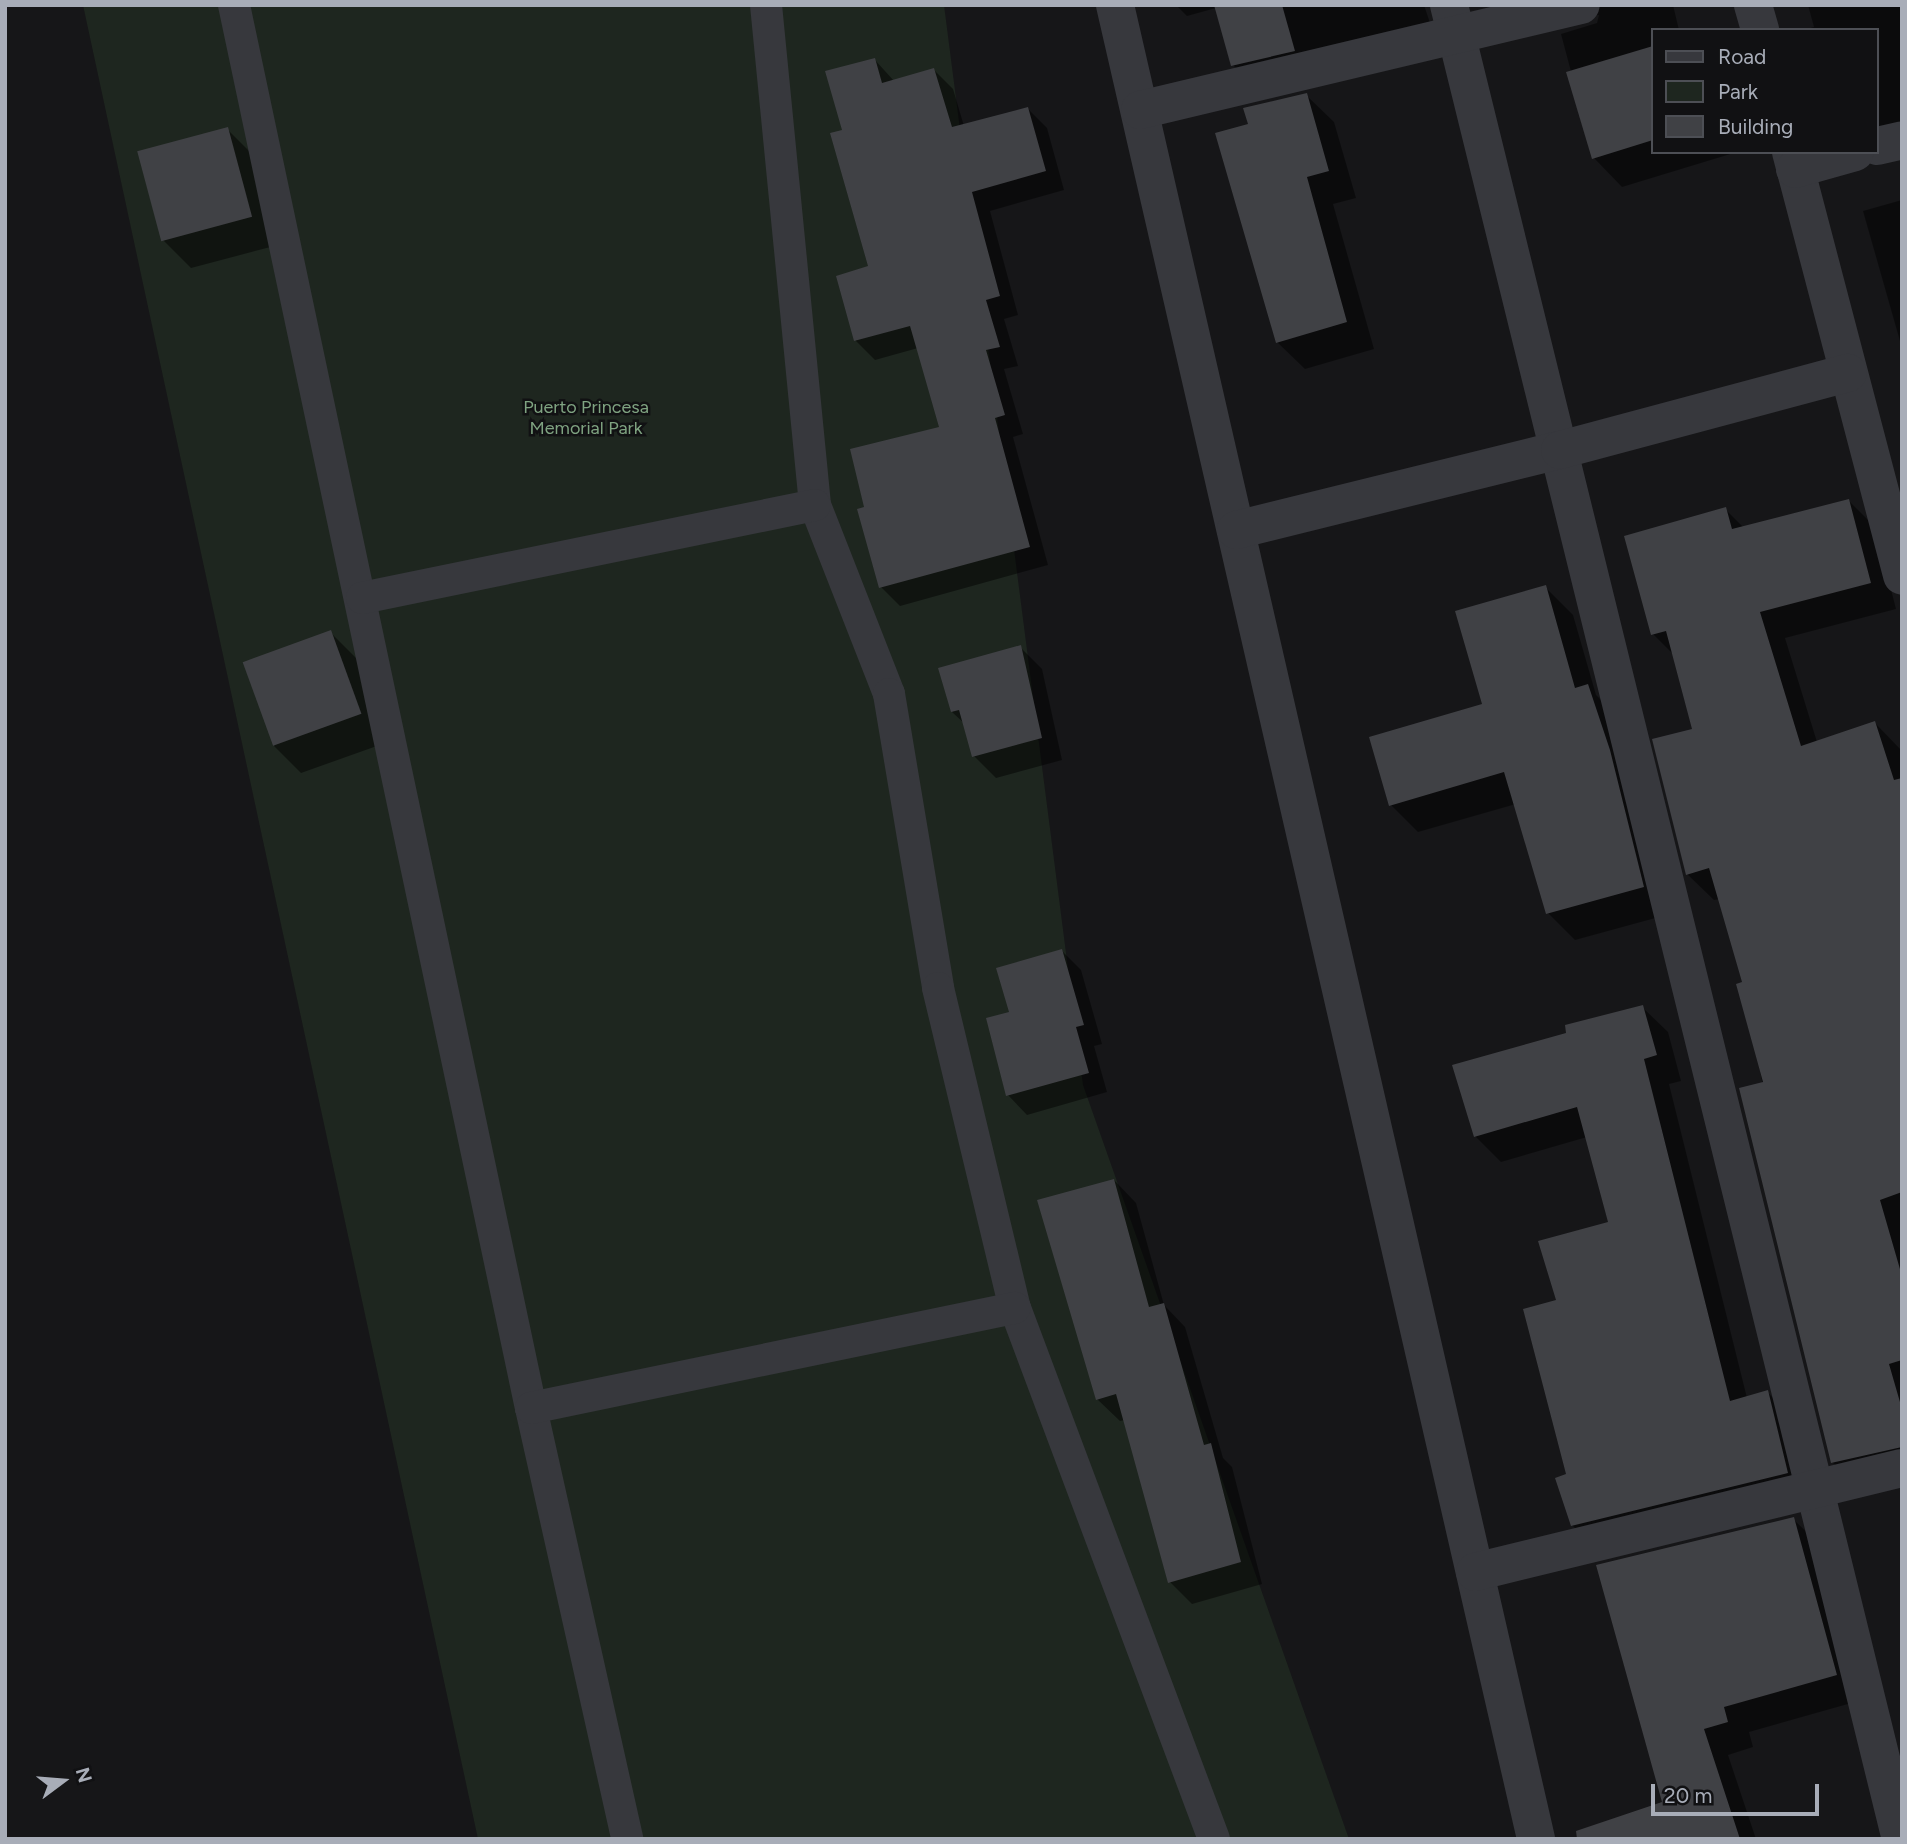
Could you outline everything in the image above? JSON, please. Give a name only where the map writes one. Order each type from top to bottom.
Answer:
[{"type":"street","points":[[1115,5],[1536,1839]]},
{"type":"street","points":[[1140,110],[1452,20],[1581,5]]},
{"type":"street","points":[[1753,5],[1759,28]]},
{"type":"street","points":[[1452,20],[1818,1489],[1901,1839]]},
{"type":"street","points":[[1879,146],[1902,140]]},
{"type":"street","points":[[1840,154],[1793,160],[1902,576]]},
{"type":"street","points":[[1236,530],[1560,450],[1848,373]]},
{"type":"street","points":[[1475,1572],[1902,1468]]},
{"type":"lane","points":[[234,5],[362,598],[531,1408],[627,1839]]},
{"type":"lane","points":[[766,5],[815,505],[890,695],[938,988],[1015,1308],[1214,1839]]},
{"type":"lane","points":[[362,598],[815,505]]},
{"type":"lane","points":[[531,1408],[1015,1308]]},
{"type":"green space","name":"Puerto Princesa Memorial Park","points":[[83,5],[944,5],[1083,1085],[1349,1839],[478,1839]]},
{"type":"building","points":[[1214,5],[1282,5],[1295,51],[1231,66]]},
{"type":"building","points":[[1652,46],[1652,140],[1592,159],[1566,72]]},
{"type":"building","points":[[875,58],[882,83],[934,68],[952,127],[1028,107],[1046,171],[972,192],[1000,296],[986,300],[1000,347],[986,350],[1005,415],[995,418],[1030,547],[879,588],[857,509],[864,507],[850,449],[939,427],[910,326],[854,341],[836,276],[868,266],[830,133],[842,130],[825,71]]},
{"type":"building","points":[[1307,93],[1329,171],[1307,177],[1347,322],[1276,343],[1215,133],[1248,124],[1243,108]]},
{"type":"building","points":[[228,127],[252,217],[161,241],[137,151]]},
{"type":"building","points":[[1849,499],[1871,583],[1760,612],[1801,746],[1875,721],[1894,780],[1902,778],[1902,1192],[1880,1200],[1902,1276],[1902,1360],[1889,1364],[1902,1409],[1902,1447],[1831,1463],[1739,1088],[1763,1082],[1736,984],[1742,982],[1709,868],[1686,875],[1652,739],[1692,729],[1666,631],[1651,635],[1624,536],[1726,507],[1732,529]]},
{"type":"building","points":[[1546,585],[1575,688],[1588,684],[1610,750],[1644,887],[1546,914],[1504,772],[1389,806],[1369,737],[1482,704],[1455,611]]},
{"type":"building","points":[[331,630],[361,714],[273,746],[243,662]]},
{"type":"building","points":[[1021,645],[1042,738],[972,757],[959,710],[951,712],[938,668]]},
{"type":"building","points":[[1062,949],[1084,1025],[1076,1027],[1089,1073],[1006,1096],[986,1018],[1009,1012],[996,968]]},
{"type":"building","points":[[1643,1005],[1657,1055],[1644,1059],[1730,1401],[1768,1390],[1788,1473],[1571,1526],[1555,1478],[1566,1474],[1523,1309],[1556,1300],[1538,1241],[1608,1222],[1577,1107],[1474,1137],[1452,1065],[1566,1033],[1565,1025]]},
{"type":"building","points":[[1114,1179],[1149,1307],[1164,1303],[1204,1445],[1211,1443],[1241,1562],[1168,1583],[1116,1394],[1096,1400],[1037,1200]]},
{"type":"building","points":[[1794,1517],[1837,1675],[1724,1707],[1728,1722],[1704,1729],[1740,1839],[1577,1839],[1576,1831],[1662,1802],[1596,1565]]}]
